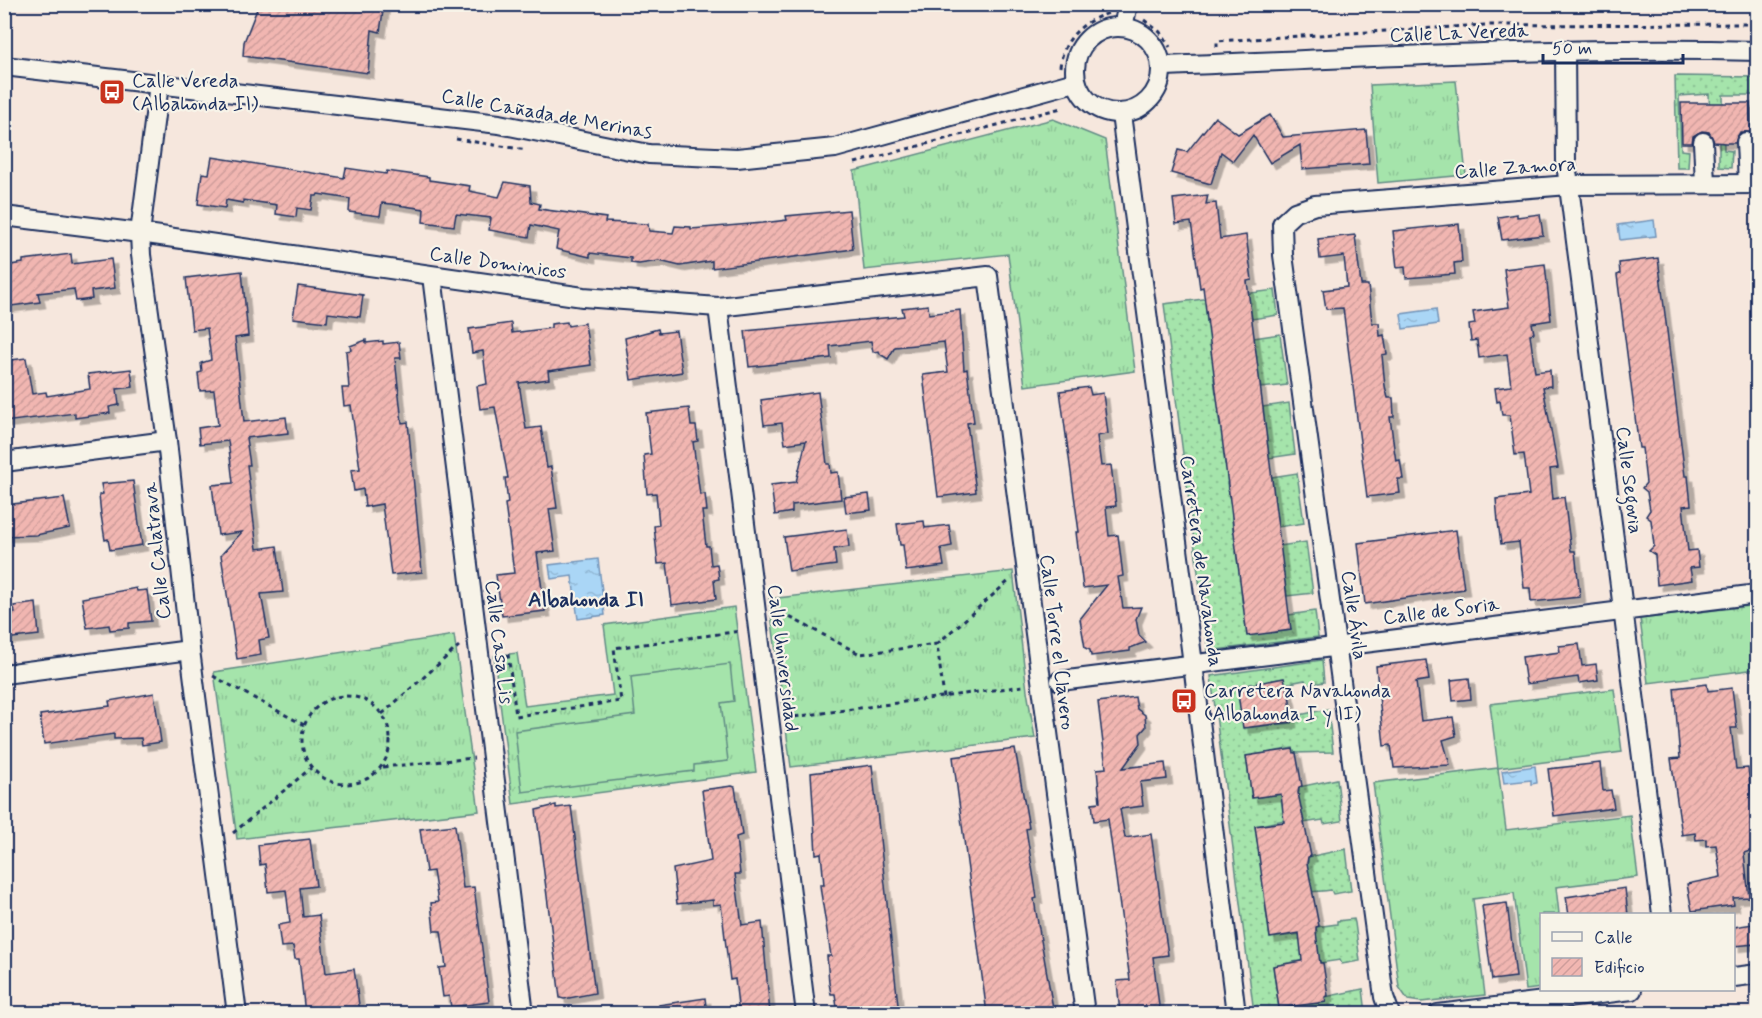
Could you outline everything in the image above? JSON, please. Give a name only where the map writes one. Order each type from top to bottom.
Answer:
[{"type":"street","points":[[1126,15],[1137,31],[1149,40],[1158,52],[1161,66],[1160,83],[1151,98],[1137,109],[1121,114],[1100,110],[1083,97],[1075,82],[1075,61],[1078,51],[1089,37],[1126,15]]},
{"type":"street","name":"Calle La Vereda","points":[[1161,66],[1565,50],[1682,48],[1758,51]]},
{"type":"street","name":"Calle Segovia","points":[[1565,50],[1566,163],[1662,913]]},
{"type":"street","name":"Calle Cañada de Merinas","points":[[4,66],[499,124],[649,154],[737,158],[835,148],[1075,82]]},
{"type":"street","name":"Calle Calatrava","points":[[159,84],[140,233],[237,1014]]},
{"type":"street","name":"Carretera de Navahonda","points":[[1121,114],[1236,1014]]},
{"type":"street","points":[[1703,142],[1705,183]]},
{"type":"street","points":[[1746,142],[1753,184]]},
{"type":"street","name":"Calle Zamora","points":[[1282,224],[1295,212],[1315,205],[1569,184],[1753,184]]},
{"type":"street","name":"Calle Dominicos","points":[[4,216],[140,233],[583,297],[718,308],[988,276]]},
{"type":"street","name":"Calle Ávila","points":[[1282,224],[1283,255],[1336,646],[1389,1013]]},
{"type":"street","name":"Calle Casa Lis","points":[[432,276],[524,1014]]},
{"type":"street","name":"Calle Torre el Clavero","points":[[988,276],[1084,1014]]},
{"type":"street","name":"Calle Universidad","points":[[718,308],[806,1014]]},
{"type":"street","points":[[4,462],[167,441]]},
{"type":"street","name":"Calle de Soria","points":[[1060,681],[1758,594]]},
{"type":"street","points":[[4,674],[190,650]]},
{"type":"street","points":[[1735,977],[1758,974]]},
{"type":"street","points":[[1438,1014],[1624,991]]},
{"type":"path","points":[[1060,70],[1064,50],[1082,25],[1109,13],[1142,18],[1160,32],[1176,52]]},
{"type":"path","points":[[1217,52],[1217,41],[1473,26],[1758,24]]},
{"type":"path","points":[[767,605],[860,654],[937,644],[1016,575]]},
{"type":"path","points":[[507,654],[516,716],[621,702],[614,648],[741,631]]},
{"type":"path","points":[[937,644],[944,698]]},
{"type":"path","points":[[382,714],[459,646]]},
{"type":"path","points":[[213,676],[304,725]]},
{"type":"path","points":[[503,678],[511,676]]},
{"type":"path","points":[[781,719],[1030,685]]},
{"type":"path","points":[[382,766],[391,740],[382,714],[360,698],[333,698],[321,704],[304,725],[302,740],[304,755],[311,768],[321,777],[347,785],[360,783],[382,766],[474,758]]},
{"type":"path","points":[[233,833],[311,768]]},
{"type":"green space","points":[[1675,76],[1757,77],[1757,140],[1754,140],[1753,95],[1723,95],[1724,150],[1732,151],[1731,168],[1719,167],[1719,140],[1711,140],[1709,94],[1679,96],[1681,150],[1689,151],[1688,168],[1677,168]]},
{"type":"green space","points":[[1456,81],[1466,175],[1378,183],[1370,85]]},
{"type":"green space","points":[[1053,119],[1105,140],[1135,371],[1025,386],[1008,254],[864,270],[854,171]]},
{"type":"green space","points":[[1275,290],[1278,315],[1252,319],[1250,304],[1206,310],[1207,324],[1214,324],[1217,342],[1210,344],[1212,358],[1255,352],[1254,338],[1280,334],[1287,385],[1261,388],[1258,374],[1214,379],[1216,394],[1223,393],[1226,412],[1218,413],[1220,427],[1264,422],[1263,407],[1289,403],[1295,454],[1269,458],[1267,443],[1223,449],[1225,464],[1232,463],[1234,481],[1227,483],[1229,497],[1273,492],[1272,477],[1297,473],[1304,523],[1278,527],[1276,513],[1232,518],[1233,532],[1240,532],[1243,551],[1236,552],[1238,566],[1281,560],[1280,546],[1306,542],[1313,593],[1287,596],[1285,582],[1241,587],[1242,602],[1249,601],[1252,620],[1245,621],[1247,635],[1291,630],[1289,615],[1315,611],[1318,637],[1208,651],[1164,304]]},
{"type":"green space","points":[[1013,571],[1035,738],[791,767],[769,599]]},
{"type":"green space","points":[[1757,605],[1757,669],[1648,683],[1640,619]]},
{"type":"green space","points":[[734,607],[756,772],[513,804],[494,656],[517,653],[525,706],[613,695],[604,625]]},
{"type":"green space","points":[[454,635],[479,811],[237,839],[214,672]]},
{"type":"green space","points":[[1322,660],[1324,682],[1306,685],[1305,680],[1285,684],[1284,678],[1237,687],[1244,728],[1291,723],[1290,717],[1328,709],[1333,752],[1294,753],[1293,748],[1246,757],[1252,798],[1299,792],[1299,787],[1337,779],[1342,821],[1324,824],[1323,820],[1303,823],[1284,820],[1255,826],[1261,868],[1308,862],[1308,857],[1346,849],[1351,891],[1333,894],[1331,890],[1264,896],[1270,938],[1317,932],[1316,927],[1337,924],[1337,921],[1354,919],[1355,923],[1360,961],[1342,964],[1340,960],[1320,963],[1319,957],[1273,966],[1279,1008],[1326,1002],[1325,997],[1363,989],[1366,1013],[1254,1013],[1211,676]]},
{"type":"green space","points":[[730,664],[734,701],[721,703],[728,761],[694,765],[694,771],[522,792],[515,731],[635,715],[631,677]]},
{"type":"green space","points":[[1614,689],[1622,752],[1498,768],[1490,704]]},
{"type":"green space","points":[[1498,768],[1506,830],[1630,815],[1638,877],[1556,887],[1559,913],[1540,913],[1540,988],[1526,990],[1514,893],[1473,899],[1485,995],[1421,1002],[1408,1000],[1399,987],[1373,783]]},
{"type":"water","points":[[1654,220],[1656,236],[1620,240],[1618,225]]},
{"type":"water","points":[[1436,309],[1438,324],[1403,329],[1401,314]]},
{"type":"water","points":[[598,559],[605,615],[578,619],[572,576],[551,579],[549,565]]},
{"type":"water","points":[[1535,766],[1537,783],[1531,784],[1531,780],[1504,783],[1502,771]]},
{"type":"building","points":[[259,4],[384,4],[380,32],[372,30],[368,73],[243,56],[244,42]]},
{"type":"building","points":[[1681,103],[1750,103],[1751,132],[1740,132],[1735,143],[1725,143],[1714,142],[1709,132],[1702,131],[1693,136],[1692,143],[1682,143]]},
{"type":"building","points":[[1270,115],[1283,137],[1366,130],[1369,164],[1302,169],[1300,145],[1270,163],[1253,135],[1233,161],[1221,152],[1211,184],[1171,173],[1178,150],[1187,152],[1215,117],[1238,134]]},
{"type":"building","points":[[212,157],[344,178],[346,168],[386,174],[387,171],[470,186],[469,191],[499,197],[505,182],[530,186],[531,202],[540,204],[539,209],[606,218],[605,222],[648,224],[649,231],[673,233],[675,226],[691,227],[691,229],[763,223],[787,220],[786,216],[849,210],[853,249],[712,268],[712,261],[680,266],[659,261],[639,264],[631,263],[631,258],[590,253],[590,257],[556,249],[559,231],[531,225],[529,237],[489,230],[491,218],[456,214],[454,226],[423,222],[424,209],[382,203],[380,216],[349,212],[350,199],[318,194],[313,196],[311,210],[297,208],[296,217],[276,214],[277,205],[243,200],[243,203],[226,200],[225,208],[198,204],[202,173],[209,174]]},
{"type":"building","points":[[1208,195],[1206,204],[1216,203],[1220,239],[1246,235],[1252,280],[1247,281],[1291,630],[1247,636],[1203,287],[1200,288],[1191,222],[1176,224],[1173,199]]},
{"type":"building","points":[[1517,214],[1517,217],[1540,214],[1543,235],[1502,240],[1498,217]]},
{"type":"building","points":[[1459,224],[1462,262],[1454,263],[1455,274],[1406,278],[1405,267],[1397,268],[1393,231]]},
{"type":"building","points":[[1355,235],[1361,285],[1368,285],[1372,323],[1379,323],[1380,336],[1384,335],[1387,354],[1382,355],[1385,386],[1388,398],[1393,398],[1394,417],[1390,417],[1396,461],[1400,460],[1403,479],[1398,479],[1400,493],[1367,497],[1343,308],[1326,309],[1323,290],[1347,287],[1344,256],[1320,259],[1318,239]]},
{"type":"building","points":[[71,254],[72,264],[111,259],[115,288],[91,291],[92,299],[76,301],[74,289],[38,293],[40,302],[4,307],[4,266],[23,263],[23,260]]},
{"type":"building","points":[[1658,258],[1685,476],[1688,476],[1691,505],[1683,506],[1688,551],[1697,550],[1699,567],[1690,568],[1692,580],[1657,585],[1655,555],[1649,551],[1654,546],[1651,520],[1646,516],[1650,510],[1647,492],[1642,488],[1646,483],[1642,448],[1639,448],[1617,275],[1620,274],[1619,263]]},
{"type":"building","points":[[1545,264],[1551,320],[1532,323],[1534,333],[1530,334],[1535,372],[1550,370],[1551,386],[1543,387],[1558,468],[1550,469],[1553,499],[1564,497],[1571,551],[1575,551],[1580,597],[1531,602],[1530,588],[1524,588],[1519,542],[1501,544],[1498,522],[1496,499],[1529,495],[1524,454],[1515,455],[1510,415],[1502,415],[1500,401],[1497,402],[1495,388],[1511,386],[1507,354],[1479,358],[1477,340],[1471,341],[1469,325],[1475,324],[1473,312],[1509,307],[1504,269]]},
{"type":"building","points":[[242,271],[248,336],[235,338],[244,422],[286,417],[288,433],[246,438],[257,549],[277,546],[283,592],[261,594],[269,638],[259,640],[261,655],[237,659],[221,555],[242,532],[218,535],[212,485],[233,483],[230,457],[228,441],[200,444],[198,428],[218,425],[214,390],[200,391],[198,373],[202,372],[201,363],[211,360],[207,328],[192,330],[186,278]]},
{"type":"building","points":[[298,286],[363,295],[360,317],[328,313],[327,322],[293,318]]},
{"type":"building","points":[[928,305],[929,314],[960,310],[964,370],[967,369],[974,422],[967,423],[976,492],[938,497],[923,375],[948,372],[944,342],[895,347],[888,359],[879,351],[873,352],[871,341],[830,346],[831,358],[749,367],[745,331],[904,316],[902,308]]},
{"type":"building","points":[[567,322],[568,326],[585,323],[591,365],[548,371],[549,379],[519,383],[526,429],[541,427],[547,468],[551,467],[557,508],[549,509],[555,551],[537,553],[545,611],[502,616],[496,575],[514,573],[505,504],[508,503],[505,478],[508,478],[495,407],[480,409],[477,386],[487,384],[483,351],[472,353],[469,329],[511,323],[512,333],[551,328],[551,324]]},
{"type":"building","points":[[658,329],[659,333],[676,331],[682,372],[631,380],[625,338]]},
{"type":"building","points":[[366,340],[366,343],[399,342],[401,358],[395,358],[402,423],[408,422],[422,572],[391,575],[382,504],[365,507],[363,489],[354,491],[351,470],[360,469],[351,405],[344,406],[342,388],[349,388],[346,351],[351,350],[350,346]]},
{"type":"building","points":[[26,358],[32,394],[46,392],[47,396],[90,389],[88,374],[131,369],[133,387],[117,389],[119,405],[109,407],[110,413],[75,418],[75,413],[4,422],[4,361]]},
{"type":"building","points":[[1089,387],[1091,395],[1103,393],[1108,434],[1097,436],[1101,466],[1111,465],[1116,506],[1106,507],[1109,536],[1118,535],[1123,576],[1118,577],[1123,608],[1141,607],[1136,619],[1139,635],[1146,642],[1130,648],[1130,651],[1091,656],[1090,650],[1085,648],[1080,619],[1107,585],[1083,588],[1076,532],[1079,532],[1060,391]]},
{"type":"building","points":[[818,392],[827,464],[830,464],[831,473],[838,472],[841,499],[792,505],[792,512],[775,515],[771,485],[796,482],[806,441],[785,444],[782,423],[764,425],[761,400]]},
{"type":"building","points":[[689,408],[691,426],[696,426],[697,433],[698,441],[693,442],[700,495],[705,494],[707,511],[702,511],[706,546],[709,546],[711,565],[717,564],[719,579],[714,580],[716,599],[672,605],[667,563],[658,564],[654,526],[659,525],[656,493],[647,494],[644,455],[651,454],[646,413]]},
{"type":"building","points":[[133,481],[142,545],[110,550],[108,539],[105,540],[101,515],[99,495],[103,494],[101,484]]},
{"type":"building","points":[[869,494],[871,510],[846,513],[844,497]]},
{"type":"building","points":[[64,498],[70,528],[36,535],[4,536],[4,505]]},
{"type":"building","points":[[924,521],[925,528],[949,525],[952,546],[941,548],[944,566],[906,571],[903,545],[900,545],[897,524]]},
{"type":"building","points":[[847,529],[849,547],[834,549],[836,565],[789,571],[784,537]]},
{"type":"building","points":[[1456,530],[1464,589],[1365,604],[1358,543]]},
{"type":"building","points":[[136,588],[137,591],[147,590],[151,621],[129,623],[129,628],[110,630],[109,625],[87,628],[82,598]]},
{"type":"building","points":[[36,603],[39,635],[4,639],[4,613],[15,613],[14,606]]},
{"type":"building","points":[[1579,644],[1582,666],[1596,664],[1598,680],[1579,683],[1578,677],[1526,684],[1522,657],[1560,652],[1559,646]]},
{"type":"building","points":[[1426,660],[1429,680],[1416,682],[1421,721],[1453,717],[1456,736],[1443,740],[1450,765],[1394,768],[1391,745],[1384,746],[1376,666]]},
{"type":"building","points":[[1284,678],[1290,700],[1291,722],[1243,728],[1237,687]]},
{"type":"building","points":[[1469,678],[1471,699],[1453,701],[1451,680]]},
{"type":"building","points":[[1707,684],[1708,691],[1732,688],[1737,728],[1731,728],[1736,769],[1748,768],[1753,808],[1758,807],[1758,832],[1753,833],[1755,849],[1744,853],[1749,897],[1733,898],[1734,905],[1692,911],[1687,884],[1721,877],[1716,845],[1706,846],[1706,839],[1696,840],[1695,833],[1682,835],[1671,759],[1680,758],[1674,688]]},
{"type":"building","points":[[154,693],[161,742],[142,745],[141,738],[114,739],[114,734],[44,744],[40,715],[110,706],[109,701]]},
{"type":"building","points":[[1135,697],[1137,709],[1145,715],[1146,727],[1140,734],[1141,743],[1123,768],[1165,763],[1167,779],[1140,782],[1143,806],[1120,809],[1125,838],[1151,834],[1168,955],[1153,957],[1160,1014],[1120,1014],[1117,981],[1130,980],[1108,819],[1094,821],[1092,803],[1100,802],[1097,769],[1106,768],[1098,702]]},
{"type":"building","points":[[1015,749],[1029,828],[1026,829],[1037,898],[1034,899],[1053,1008],[987,1014],[953,757]]},
{"type":"building","points":[[1293,749],[1296,753],[1302,786],[1299,787],[1298,793],[1311,856],[1308,857],[1307,863],[1319,926],[1316,927],[1316,932],[1320,963],[1323,963],[1328,996],[1325,997],[1326,1002],[1279,1008],[1273,966],[1302,961],[1299,933],[1270,938],[1255,826],[1284,822],[1281,794],[1252,798],[1246,756]]},
{"type":"building","points":[[1600,763],[1603,791],[1611,790],[1614,808],[1554,816],[1548,769]]},
{"type":"building","points":[[872,765],[899,1014],[838,1014],[835,994],[831,994],[829,983],[827,956],[831,956],[820,885],[824,885],[821,853],[816,854],[811,773]]},
{"type":"building","points":[[735,787],[742,835],[736,837],[740,874],[735,874],[742,925],[762,922],[770,1014],[739,1014],[735,979],[730,980],[721,904],[713,905],[713,900],[677,904],[673,869],[711,861],[702,790]]},
{"type":"building","points":[[556,805],[556,808],[571,806],[595,993],[564,999],[560,998],[536,810]]},
{"type":"building","points":[[455,825],[463,888],[474,887],[489,1002],[451,1007],[449,996],[443,997],[439,968],[446,967],[441,931],[434,931],[431,903],[438,902],[433,871],[426,872],[420,829]]},
{"type":"building","points":[[310,839],[316,886],[300,888],[303,917],[319,915],[326,973],[354,969],[360,1012],[305,1014],[299,959],[295,959],[293,946],[281,947],[278,925],[290,923],[286,890],[268,892],[265,864],[260,865],[258,845]]},
{"type":"building","points":[[1625,888],[1628,913],[1569,913],[1566,897]]},
{"type":"building","points":[[1507,903],[1516,977],[1492,980],[1482,906]]},
{"type":"building","points":[[1753,924],[1755,944],[1735,946],[1735,927]]},
{"type":"building","points":[[705,998],[707,1014],[660,1014],[659,1005]]},
{"type":"place","name":"Calle Vereda (Albahonda II)","points":[[112,92]]},
{"type":"place","name":"Carretera Navahonda (Albahonda I y II)","points":[[1184,701]]},
{"type":"district","name":"Albahonda II","points":[[586,599]]}]
